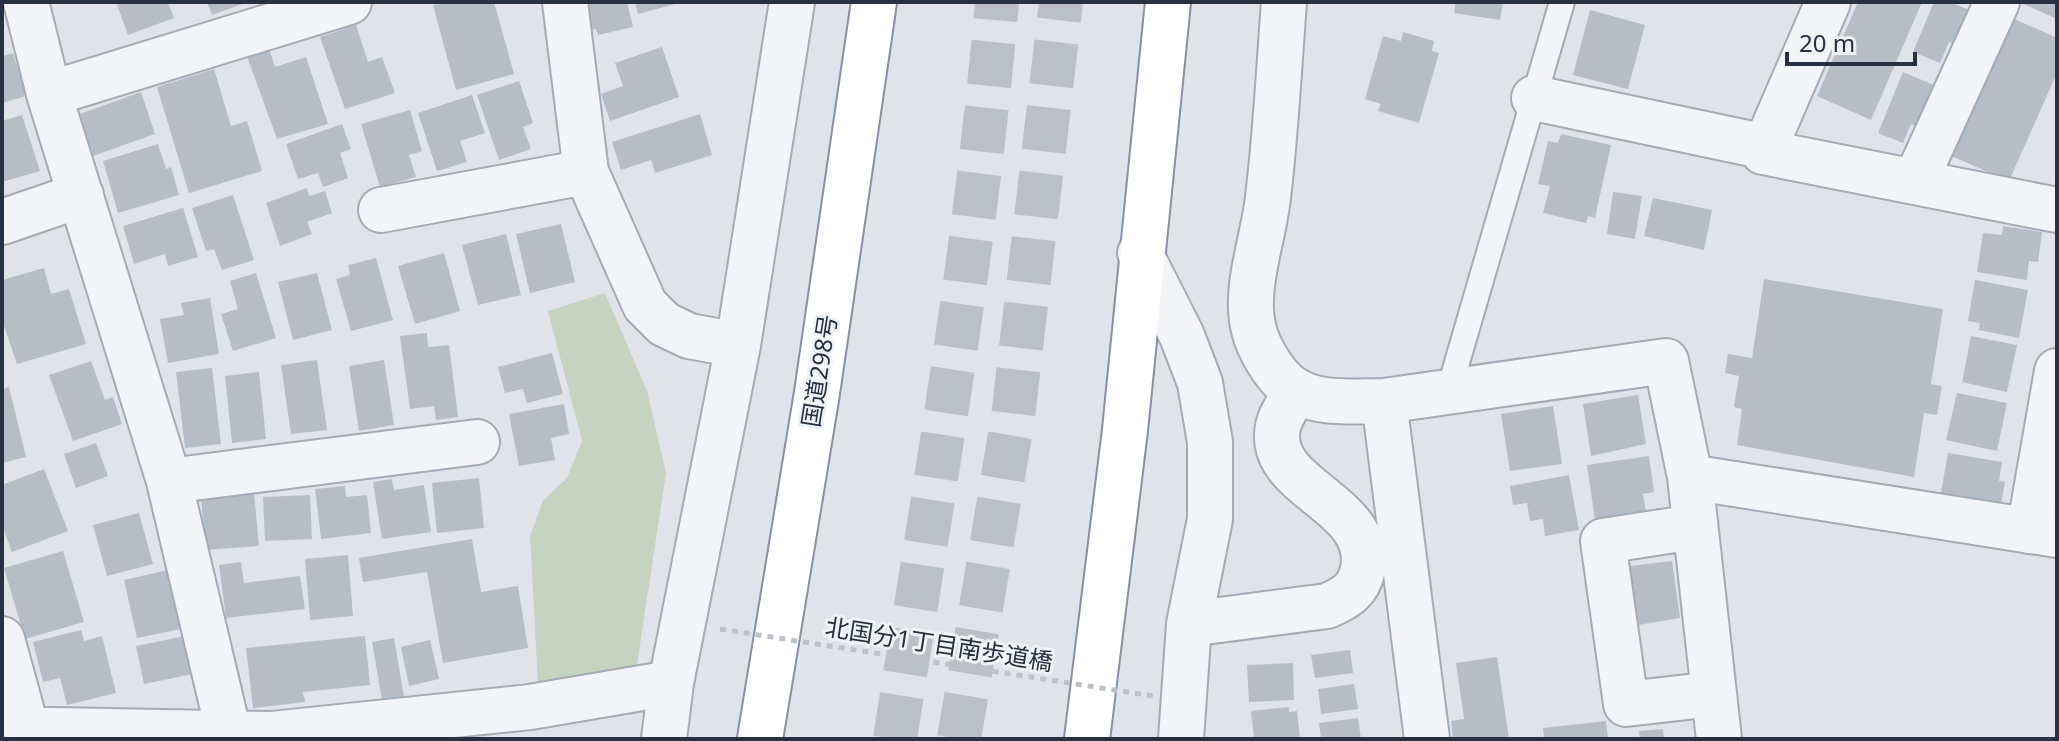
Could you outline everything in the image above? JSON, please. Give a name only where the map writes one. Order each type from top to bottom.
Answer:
[{"type":"highway","name":"国道298号","points":[[760,739],[817,393],[874,2]]},
{"type":"highway","points":[[1087,739],[1125,430],[1140,253],[1168,2]]},
{"type":"street","points":[[49,94],[349,2]]},
{"type":"street","points":[[565,2],[586,172],[645,305],[664,324],[689,336],[738,345]]},
{"type":"street","points":[[664,739],[671,683],[738,345],[792,2]]},
{"type":"street","points":[[1284,2],[1268,198],[1252,299],[1253,329],[1266,357],[1288,386],[1337,401],[1384,401],[1666,361],[1690,477],[1719,739]]},
{"type":"street","points":[[1828,2],[1763,152],[2057,210]]},
{"type":"street","points":[[1915,182],[1997,2]]},
{"type":"street","points":[[19,11],[49,94],[169,481],[258,736]]},
{"type":"street","points":[[1534,98],[1766,147]]},
{"type":"street","points":[[381,210],[586,172]]},
{"type":"street","points":[[2,222],[81,195]]},
{"type":"street","points":[[1140,253],[1182,336],[1200,383],[1210,442],[1210,519],[1189,624],[1181,739]]},
{"type":"street","points":[[1690,477],[2043,533],[2057,371]]},
{"type":"street","points":[[1189,624],[1327,606],[1345,598],[1360,583],[1365,559],[1351,523],[1281,457],[1277,435],[1281,416],[1297,391]]},
{"type":"street","points":[[1384,401],[1427,739]]},
{"type":"street","points":[[169,481],[477,442]]},
{"type":"street","points":[[1694,527],[1603,541],[1626,704],[1714,694]]},
{"type":"street","points":[[2,639],[14,730],[258,736],[530,707],[671,683]]},
{"type":"lane","points":[[1449,390],[1562,2]]},
{"type":"path","name":"北国分1丁目南歩道橋","points":[[720,629],[1153,696]]},
{"type":"green space","points":[[605,293],[647,391],[666,473],[636,671],[538,684],[530,536],[543,501],[567,478],[582,441],[548,311]]},
{"type":"building","points":[[116,2],[168,2],[174,18],[128,35]]},
{"type":"building","points":[[207,2],[248,2],[212,15]]},
{"type":"building","points":[[445,2],[494,2],[514,74],[456,90],[433,5]]},
{"type":"building","points":[[572,2],[627,2],[633,27],[598,35],[596,29],[580,33]]},
{"type":"building","points":[[635,2],[679,2],[679,3],[638,14]]},
{"type":"building","points":[[1456,2],[1503,2],[1500,20],[1454,13]]},
{"type":"building","points":[[1858,2],[1922,2],[1871,120],[1817,96]]},
{"type":"building","points":[[1934,2],[1950,2],[1974,12],[1960,46],[1949,42],[1940,63],[1913,52]]},
{"type":"building","points":[[2019,2],[2057,2],[2057,19]]},
{"type":"building","points":[[1590,10],[1645,25],[1628,89],[1573,75]]},
{"type":"building","points":[[2010,17],[2057,38],[2057,73],[2009,181],[1949,155]]},
{"type":"building","points":[[356,25],[368,62],[382,57],[395,93],[345,109],[320,37]]},
{"type":"building","points":[[1403,32],[1434,41],[1432,51],[1439,53],[1419,123],[1378,111],[1381,104],[1365,99],[1383,36],[1401,41]]},
{"type":"building","points":[[267,43],[275,67],[306,57],[328,124],[277,139],[245,51]]},
{"type":"building","points":[[662,47],[679,97],[610,121],[601,94],[623,86],[615,63]]},
{"type":"building","points":[[13,53],[26,96],[2,103],[2,56]]},
{"type":"building","points":[[214,69],[231,126],[247,121],[262,171],[189,193],[157,87]]},
{"type":"building","points":[[1903,72],[1936,86],[1919,128],[1911,124],[1903,143],[1878,133]]},
{"type":"building","points":[[519,81],[533,123],[523,127],[531,149],[499,160],[477,95]]},
{"type":"building","points":[[141,92],[155,134],[93,156],[80,114]]},
{"type":"building","points":[[472,95],[485,133],[460,141],[467,162],[437,171],[418,113]]},
{"type":"building","points":[[410,110],[422,151],[409,155],[416,177],[380,187],[361,124]]},
{"type":"building","points":[[700,114],[712,155],[655,173],[651,160],[621,170],[612,142]]},
{"type":"building","points":[[22,115],[40,171],[2,182],[2,121]]},
{"type":"building","points":[[342,124],[351,149],[340,153],[348,178],[323,187],[318,173],[298,179],[286,144]]},
{"type":"building","points":[[1561,134],[1611,145],[1595,218],[1588,216],[1586,223],[1543,213],[1550,186],[1538,184],[1548,141],[1558,143]]},
{"type":"building","points":[[158,144],[166,169],[171,167],[179,195],[118,213],[103,161]]},
{"type":"building","points":[[307,188],[309,196],[325,191],[332,213],[307,222],[312,234],[280,246],[266,203]]},
{"type":"building","points":[[1613,192],[1642,196],[1635,239],[1607,234]]},
{"type":"building","points":[[233,195],[254,260],[222,270],[214,249],[206,251],[192,208]]},
{"type":"building","points":[[1653,198],[1712,210],[1704,250],[1644,236]]},
{"type":"building","points":[[183,208],[198,257],[168,266],[165,254],[134,264],[123,226]]},
{"type":"building","points":[[561,224],[575,282],[530,293],[516,234]]},
{"type":"building","points":[[2003,226],[2042,232],[2038,262],[2029,261],[2027,280],[1977,272],[1983,233],[2002,235]]},
{"type":"building","points":[[506,234],[521,295],[478,305],[462,245]]},
{"type":"building","points":[[444,253],[460,311],[415,324],[398,266]]},
{"type":"building","points":[[376,258],[393,320],[351,331],[336,279],[350,275],[348,265]]},
{"type":"building","points":[[44,268],[51,294],[69,289],[86,344],[17,364],[2,320],[2,280]]},
{"type":"building","points":[[256,273],[276,338],[233,351],[221,314],[238,309],[230,281]]},
{"type":"building","points":[[317,273],[332,330],[293,340],[278,282]]},
{"type":"building","points":[[1764,279],[1943,309],[1931,384],[1942,386],[1937,415],[1924,413],[1914,477],[1737,445],[1742,409],[1734,407],[1739,376],[1725,373],[1728,354],[1752,358]]},
{"type":"building","points":[[1975,280],[2028,290],[2019,338],[1979,330],[1980,323],[1968,321]]},
{"type":"building","points":[[210,298],[219,354],[168,363],[160,319],[184,315],[181,303]]},
{"type":"building","points":[[427,333],[428,347],[449,345],[458,417],[436,420],[434,406],[410,409],[400,336]]},
{"type":"building","points":[[1971,336],[2017,345],[2007,392],[1962,382]]},
{"type":"building","points":[[552,353],[563,394],[527,403],[523,389],[505,393],[498,367]]},
{"type":"building","points":[[317,360],[327,430],[291,434],[281,365]]},
{"type":"building","points":[[384,360],[394,425],[359,431],[349,366]]},
{"type":"building","points":[[91,361],[105,400],[113,397],[122,424],[73,441],[49,375]]},
{"type":"building","points":[[212,368],[221,444],[185,448],[176,372]]},
{"type":"building","points":[[259,372],[266,439],[232,443],[225,376]]},
{"type":"building","points":[[9,387],[26,457],[2,463],[2,389]]},
{"type":"building","points":[[1957,393],[2007,403],[1997,451],[1946,440]]},
{"type":"building","points":[[1638,395],[1646,444],[1591,456],[1583,404]]},
{"type":"building","points":[[564,404],[569,434],[551,438],[555,460],[519,466],[509,414]]},
{"type":"building","points":[[1553,406],[1562,464],[1510,471],[1501,414]]},
{"type":"building","points":[[96,443],[108,476],[76,488],[64,454]]},
{"type":"building","points":[[1948,453],[2002,462],[1999,481],[2005,482],[2001,504],[1941,493]]},
{"type":"building","points":[[1649,456],[1654,492],[1643,494],[1646,512],[1595,520],[1587,465]]},
{"type":"building","points":[[44,469],[68,531],[12,552],[2,525],[2,485]]},
{"type":"building","points":[[1569,475],[1579,530],[1545,536],[1543,519],[1530,521],[1527,503],[1513,505],[1510,486]]},
{"type":"building","points":[[479,478],[484,528],[437,533],[432,483]]},
{"type":"building","points":[[392,479],[394,490],[424,485],[431,532],[382,539],[373,482]]},
{"type":"building","points":[[345,486],[346,497],[367,495],[371,533],[321,539],[315,489]]},
{"type":"building","points":[[254,493],[259,546],[205,550],[201,498]]},
{"type":"building","points":[[310,495],[312,539],[265,541],[263,497]]},
{"type":"building","points":[[139,513],[153,564],[107,576],[93,525]]},
{"type":"building","points":[[472,539],[481,592],[518,586],[528,648],[443,663],[427,572],[363,582],[359,558]]},
{"type":"building","points":[[63,551],[84,622],[25,639],[4,568]]},
{"type":"building","points":[[348,555],[353,616],[310,620],[305,559]]},
{"type":"building","points":[[1672,561],[1680,618],[1638,625],[1630,566]]},
{"type":"building","points":[[241,562],[244,583],[300,576],[305,609],[226,618],[219,565]]},
{"type":"building","points":[[168,570],[181,629],[137,638],[124,580]]},
{"type":"building","points":[[81,630],[84,641],[102,636],[116,693],[67,705],[60,678],[43,682],[33,642]]},
{"type":"building","points":[[185,636],[193,674],[144,684],[136,646]]},
{"type":"building","points":[[365,636],[370,685],[303,692],[305,702],[253,708],[246,648]]},
{"type":"building","points":[[394,638],[406,709],[384,712],[372,642]]},
{"type":"building","points":[[430,640],[439,679],[409,686],[401,647]]},
{"type":"building","points":[[1350,650],[1353,673],[1315,678],[1311,655]]},
{"type":"building","points":[[1497,657],[1509,739],[1453,739],[1451,721],[1464,719],[1456,663]]},
{"type":"building","points":[[1293,663],[1294,700],[1249,702],[1247,665]]},
{"type":"building","points":[[1354,684],[1358,709],[1321,714],[1318,689]]},
{"type":"building","points":[[1289,707],[1289,712],[1297,711],[1300,739],[1254,739],[1251,711]]},
{"type":"building","points":[[1358,718],[1361,739],[1321,739],[1319,723]]},
{"type":"building","points":[[1606,721],[1608,739],[1544,739],[1543,728]]},
{"type":"building","points":[[1663,729],[1664,739],[1640,739],[1639,731]]},
{"type":"tunnel","points":[[895,739],[966,279],[997,2]]},
{"type":"tunnel","points":[[959,739],[1013,417],[1061,2]]}]
